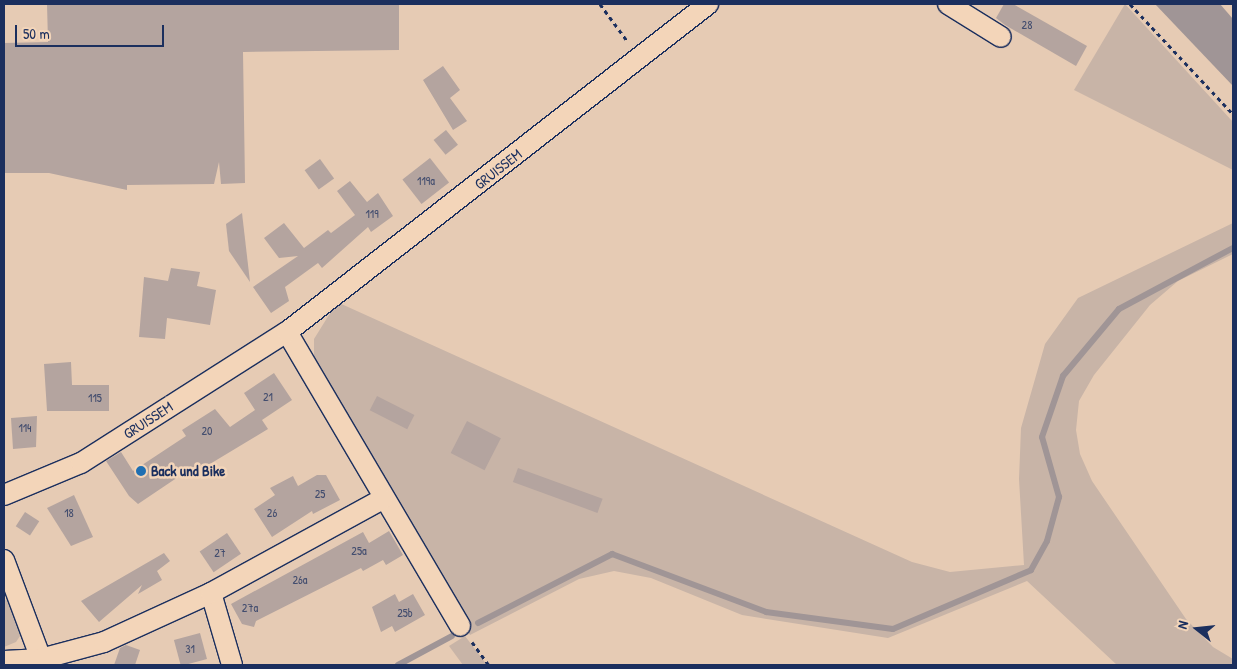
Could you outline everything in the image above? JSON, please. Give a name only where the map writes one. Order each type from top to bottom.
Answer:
[{"type":"street","name":"GRUISSEM","points":[[4,495],[81,463],[287,332],[708,4]]},
{"type":"street","points":[[948,4],[1001,37]]},
{"type":"street","points":[[287,332],[383,499],[460,626]]},
{"type":"street","points":[[4,660],[41,659],[104,642],[211,593],[383,499]]},
{"type":"street","points":[[4,560],[41,659]]},
{"type":"street","points":[[211,593],[232,665]]},
{"type":"path","points":[[600,4],[640,58]]},
{"type":"path","points":[[1130,4],[1233,114]]},
{"type":"path","points":[[460,626],[489,665]]},
{"type":"shaded area","points":[[1125,4],[1233,122],[1233,170],[1074,90]]},
{"type":"shaded area","points":[[1155,4],[1220,4],[1233,19],[1233,86]]},
{"type":"shaded area","points":[[1233,223],[1233,254],[1178,281],[1150,305],[1094,375],[1079,401],[1076,430],[1080,454],[1092,481],[1186,619],[1213,647],[1233,659],[1233,665],[1117,665],[1027,581],[888,638],[742,615],[651,578],[614,571],[579,579],[470,635],[314,357],[314,339],[337,302],[912,562],[950,572],[1024,565],[1019,479],[1021,428],[1045,344],[1078,298]]},
{"type":"shaded area","points":[[8,598],[22,633],[16,642],[4,647],[4,601]]},
{"type":"shaded area","points":[[465,636],[487,665],[463,665],[449,646]]},
{"type":"building","points":[[47,4],[399,4],[399,50],[243,52],[245,183],[221,184],[219,162],[214,184],[127,185],[127,190],[49,173],[4,173],[4,43],[48,42]]},
{"type":"building","points":[[1004,4],[1013,4],[1087,46],[1076,66],[996,18]]},
{"type":"building","points":[[443,66],[460,90],[450,98],[467,121],[453,130],[423,80]]},
{"type":"building","points":[[446,130],[458,145],[446,155],[434,140]]},
{"type":"building","points":[[430,158],[449,182],[422,204],[402,180]]},
{"type":"building","points":[[320,159],[334,178],[319,190],[305,170]]},
{"type":"building","points":[[350,181],[367,202],[378,193],[393,216],[371,232],[368,227],[322,268],[318,263],[285,287],[289,301],[271,313],[253,287],[298,256],[279,258],[264,238],[284,223],[304,248],[328,230],[331,233],[355,215],[337,191]]},
{"type":"building","points":[[242,213],[250,282],[229,251],[226,224]]},
{"type":"building","points":[[171,268],[200,272],[197,286],[216,290],[210,325],[167,318],[165,339],[139,337],[144,277],[168,281]]},
{"type":"building","points":[[71,362],[72,385],[109,385],[109,411],[47,411],[44,364]]},
{"type":"building","points":[[274,373],[292,400],[262,420],[268,429],[190,476],[187,471],[138,504],[129,496],[106,461],[121,452],[133,471],[186,436],[182,430],[215,409],[230,427],[255,410],[244,393]]},
{"type":"building","points":[[377,396],[414,415],[407,429],[370,410]]},
{"type":"building","points":[[37,416],[36,447],[13,449],[11,418]]},
{"type":"building","points":[[467,421],[501,438],[485,470],[451,453]]},
{"type":"building","points":[[518,468],[603,499],[597,513],[513,482]]},
{"type":"building","points":[[317,475],[326,475],[340,500],[313,514],[312,511],[272,537],[254,509],[275,495],[270,488],[293,476],[298,486]]},
{"type":"building","points":[[74,495],[93,537],[71,546],[47,508]]},
{"type":"building","points":[[25,512],[39,521],[30,536],[16,526]]},
{"type":"building","points":[[389,531],[403,555],[386,565],[383,560],[363,571],[361,568],[256,621],[254,627],[242,624],[231,604],[363,532],[369,543]]},
{"type":"building","points":[[227,533],[241,554],[214,572],[200,551]]},
{"type":"building","points":[[164,553],[170,561],[157,571],[162,580],[138,594],[142,585],[99,622],[81,601]]},
{"type":"building","points":[[395,594],[399,602],[413,594],[425,615],[395,632],[392,626],[381,632],[372,607]]},
{"type":"building","points":[[200,633],[207,659],[181,665],[174,640]]},
{"type":"building","points":[[126,645],[140,650],[135,665],[114,665],[120,648]]},
{"type":"waterway","points":[[478,623],[612,554],[766,612],[893,629],[1031,570],[1047,541],[1059,497],[1042,437],[1063,376],[1119,309],[1233,248]]},
{"type":"waterway","points":[[398,665],[452,636]]},
{"type":"place","name":"Back und Bike","points":[[141,471]]}]
